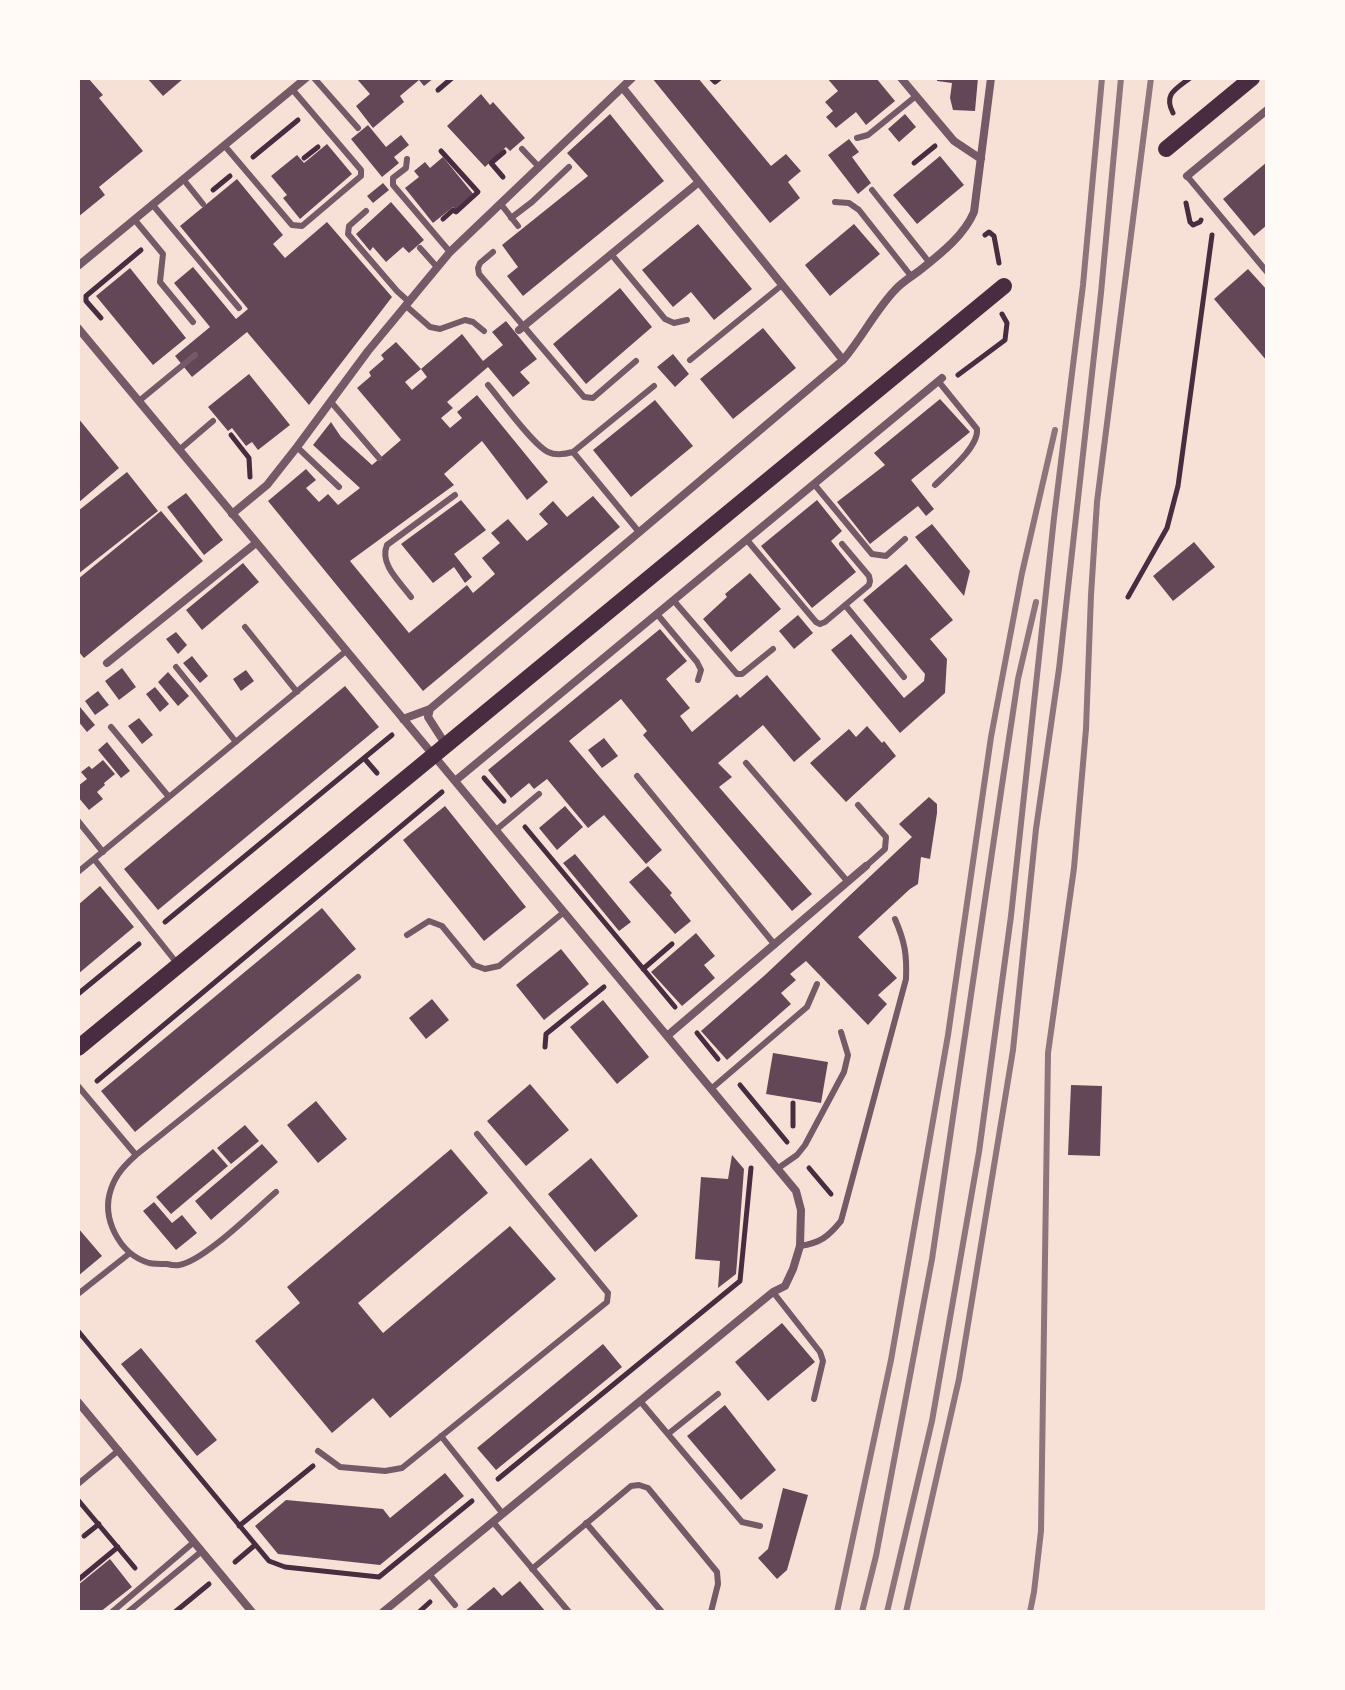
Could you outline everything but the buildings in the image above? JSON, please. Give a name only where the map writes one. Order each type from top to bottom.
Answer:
[{"type":"main road","points":[[1166,149],[1252,78]]},
{"type":"main road","points":[[78,1048],[1004,286]]},
{"type":"street","points":[[78,266],[306,78]]},
{"type":"street","points":[[232,514],[267,485],[450,252],[632,78]]},
{"type":"street","points":[[901,78],[949,135],[981,159]]},
{"type":"street","points":[[403,719],[430,709],[843,360],[897,287],[968,225],[974,212],[991,78]]},
{"type":"street","points":[[623,88],[843,360]]},
{"type":"street","points":[[1187,176],[1267,110]]},
{"type":"street","points":[[522,328],[699,182]]},
{"type":"street","points":[[78,328],[403,719],[440,750]]},
{"type":"street","points":[[455,781],[940,380]]},
{"type":"street","points":[[107,663],[256,543]]},
{"type":"street","points":[[383,1612],[773,1292],[785,1286],[800,1246],[801,1210],[796,1191],[455,781],[428,717],[430,709]]},
{"type":"street","points":[[667,1036],[866,866]]},
{"type":"street","points":[[78,1402],[252,1612]]},
{"type":"lane","points":[[314,78],[358,128]]},
{"type":"lane","points":[[224,145],[292,225],[302,226],[361,176],[361,170],[292,89]]},
{"type":"lane","points":[[857,138],[868,135],[916,96]]},
{"type":"lane","points":[[522,149],[539,167]]},
{"type":"lane","points":[[407,159],[406,168],[393,178],[393,185],[450,252]]},
{"type":"lane","points":[[511,218],[569,167]]},
{"type":"lane","points":[[1187,176],[1267,272]]},
{"type":"lane","points":[[183,179],[202,202]]},
{"type":"lane","points":[[872,190],[929,262]]},
{"type":"lane","points":[[835,202],[849,203],[859,210],[911,276]]},
{"type":"lane","points":[[500,203],[518,226]]},
{"type":"lane","points":[[152,204],[239,308]]},
{"type":"lane","points":[[366,211],[349,226],[348,234],[430,327],[440,329],[465,320],[484,331]]},
{"type":"lane","points":[[134,219],[163,254],[160,282],[193,322]]},
{"type":"lane","points":[[420,248],[437,267]]},
{"type":"lane","points":[[493,252],[480,263],[479,274],[584,397],[593,398],[636,361]]},
{"type":"lane","points":[[611,254],[665,319],[674,323],[687,320]]},
{"type":"lane","points":[[690,360],[782,285]]},
{"type":"lane","points":[[139,401],[195,355]]},
{"type":"lane","points":[[935,485],[974,444],[978,434],[940,380]]},
{"type":"lane","points":[[488,385],[537,444],[549,453],[565,455],[573,452],[654,386]]},
{"type":"lane","points":[[331,402],[379,458]]},
{"type":"lane","points":[[179,450],[213,421]]},
{"type":"lane","points":[[297,447],[339,487]]},
{"type":"lane","points":[[573,452],[639,532]]},
{"type":"lane","points":[[814,484],[872,554],[886,556],[905,539]]},
{"type":"lane","points":[[411,597],[385,561],[387,545],[426,511],[455,495]]},
{"type":"lane","points":[[747,540],[820,624],[869,585],[869,576],[842,544]]},
{"type":"lane","points":[[674,601],[737,674],[742,674],[773,649]]},
{"type":"lane","points":[[845,605],[904,677]]},
{"type":"lane","points":[[657,614],[697,662],[701,670],[698,680]]},
{"type":"lane","points":[[245,627],[297,692]]},
{"type":"lane","points":[[78,872],[346,651]]},
{"type":"lane","points":[[176,667],[236,742]]},
{"type":"lane","points":[[111,727],[169,797]]},
{"type":"lane","points":[[746,763],[848,882]]},
{"type":"lane","points":[[637,776],[775,945]]},
{"type":"lane","points":[[496,830],[539,794]]},
{"type":"lane","points":[[858,805],[886,837],[885,849],[866,866]]},
{"type":"lane","points":[[78,821],[103,852]]},
{"type":"lane","points":[[94,859],[178,965]]},
{"type":"lane","points":[[407,935],[429,921],[442,926],[474,965],[485,969],[499,966],[564,912]]},
{"type":"lane","points":[[800,1246],[816,1244],[841,1221],[906,979],[907,955],[895,919]]},
{"type":"lane","points":[[276,1192],[199,1258],[179,1265],[149,1263],[130,1253],[116,1237],[108,1205],[110,1190],[119,1171],[136,1155],[358,977]]},
{"type":"lane","points":[[711,1089],[807,1007],[817,984]]},
{"type":"lane","points":[[777,1169],[805,1145],[844,1072],[848,1055],[841,1032]]},
{"type":"lane","points":[[78,1086],[136,1155]]},
{"type":"lane","points":[[318,1451],[340,1467],[385,1471],[402,1468],[607,1302],[608,1293],[477,1134]]},
{"type":"lane","points":[[78,1294],[130,1253]]},
{"type":"lane","points":[[773,1292],[820,1352],[823,1361],[814,1399]]},
{"type":"lane","points":[[668,1434],[718,1394]]},
{"type":"lane","points":[[640,1401],[742,1522],[760,1526]]},
{"type":"lane","points":[[441,1436],[503,1514]]},
{"type":"lane","points":[[78,1484],[119,1450]]},
{"type":"lane","points":[[532,1569],[631,1486],[639,1485],[648,1488],[717,1572],[718,1584],[711,1612]]},
{"type":"lane","points":[[493,1522],[569,1612]]},
{"type":"lane","points":[[586,1523],[662,1612]]},
{"type":"lane","points":[[112,1612],[194,1542]]},
{"type":"lane","points":[[128,1612],[202,1551]]},
{"type":"lane","points":[[429,1574],[455,1605]]},
{"type":"path","points":[[438,90],[452,78]]},
{"type":"path","points":[[711,78],[715,82],[720,78]]},
{"type":"path","points":[[1175,118],[1170,108],[1170,94],[1190,78]]},
{"type":"path","points":[[202,202],[310,110]]},
{"type":"path","points":[[914,163],[949,135]]},
{"type":"path","points":[[431,229],[478,193],[441,151]]},
{"type":"path","points":[[504,152],[491,163],[515,189]]},
{"type":"path","points":[[1128,597],[1167,528],[1178,486],[1216,211]]},
{"type":"path","points":[[994,236],[999,263]]},
{"type":"path","points":[[101,318],[86,301],[86,296],[152,241]]},
{"type":"path","points":[[956,376],[1005,340],[1007,323],[1001,314]]},
{"type":"path","points":[[231,435],[249,458],[251,498]]},
{"type":"path","points":[[78,994],[394,734]]},
{"type":"path","points":[[474,765],[833,1197],[841,1221]]},
{"type":"path","points":[[84,1092],[455,781]]},
{"type":"path","points":[[643,969],[672,944]]},
{"type":"path","points":[[545,1047],[546,1034],[618,977]]},
{"type":"path","points":[[78,1331],[255,1545]]},
{"type":"path","points":[[239,1526],[325,1456]]},
{"type":"path","points":[[78,1500],[147,1582]]},
{"type":"path","points":[[84,1536],[99,1524]]},
{"type":"path","points":[[78,1580],[118,1547]]},
{"type":"path","points":[[419,1612],[444,1591]]},
{"type":"railway","points":[[887,1612],[932,1421],[979,1152],[1011,916],[1083,285],[1102,78]]},
{"type":"railway","points":[[906,1612],[959,1379],[1013,1050],[1036,829],[1059,669],[1101,293],[1121,78]]},
{"type":"railway","points":[[1030,1612],[1041,1531],[1048,1053],[1074,868],[1086,729],[1097,502],[1151,78]]},
{"type":"railway","points":[[837,1612],[891,1360],[948,1035],[991,737],[1022,573],[1055,430]]},
{"type":"railway","points":[[862,1612],[876,1556],[932,1259],[1018,679],[1036,602]]}]
